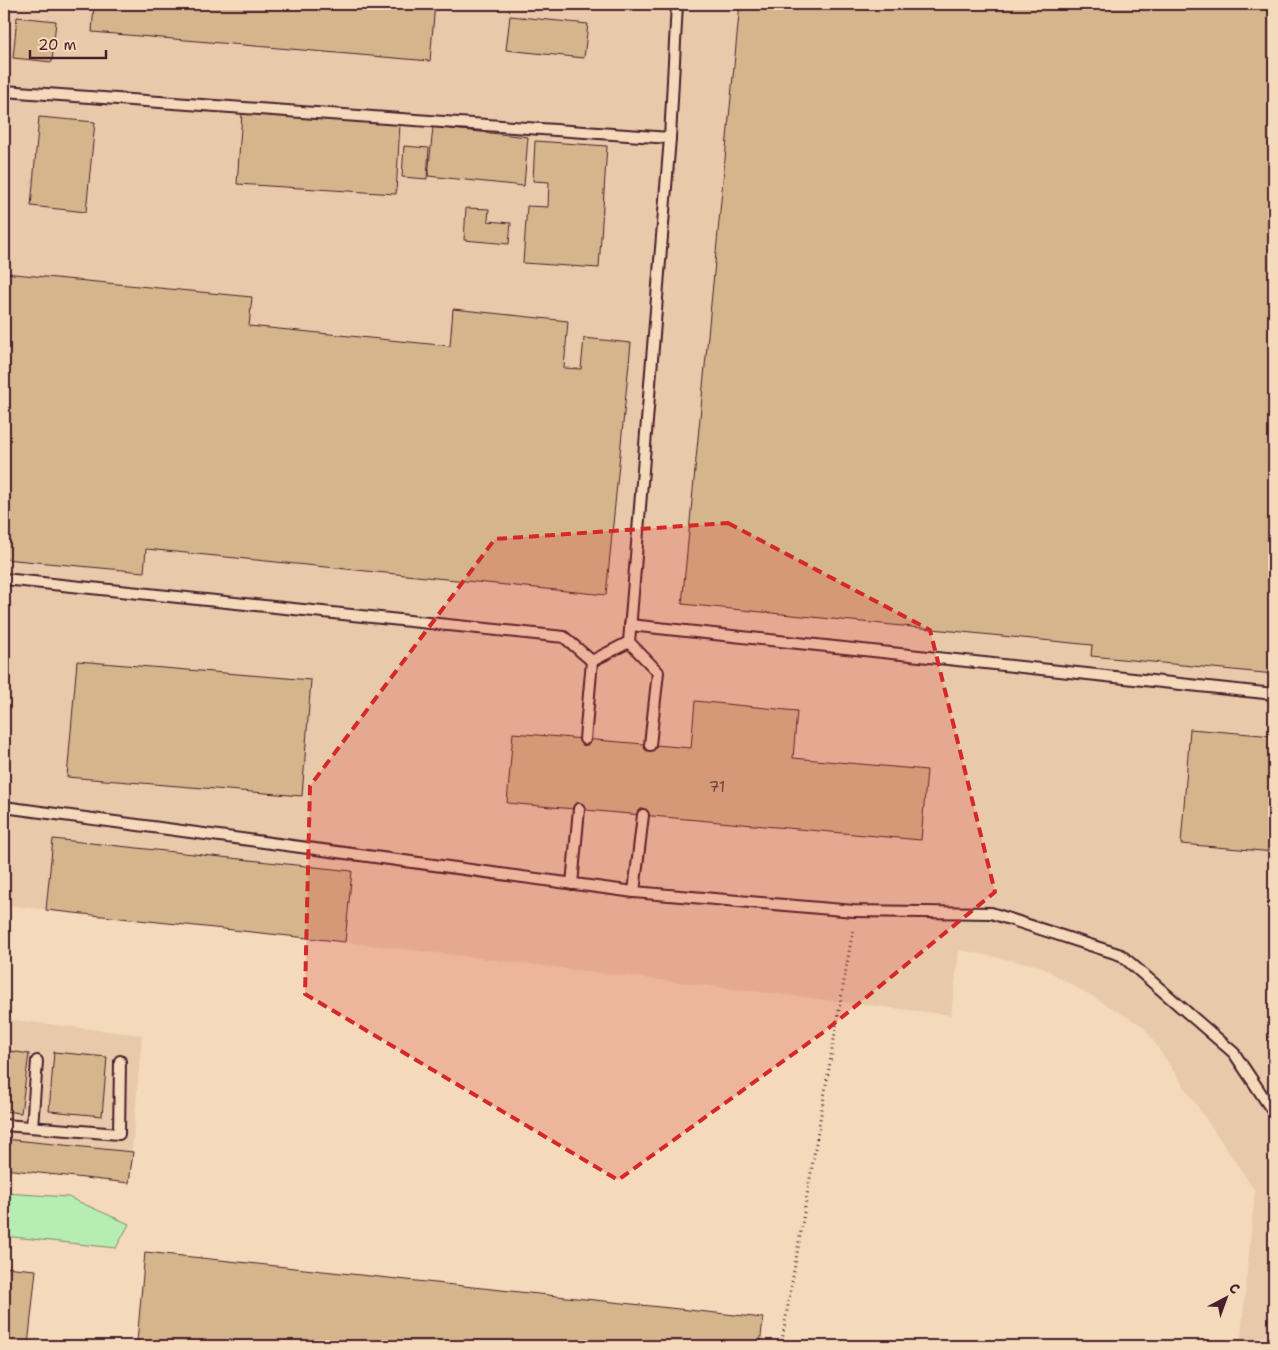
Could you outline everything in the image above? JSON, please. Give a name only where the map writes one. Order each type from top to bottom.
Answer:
[{"type":"lane","points":[[650,745],[658,672],[629,642],[670,138],[677,4]]},
{"type":"lane","points":[[4,92],[670,138]]},
{"type":"lane","points":[[4,579],[564,637],[592,662]]},
{"type":"lane","points":[[630,625],[1274,694]]},
{"type":"lane","points":[[592,662],[629,642]]},
{"type":"lane","points":[[585,739],[592,662]]},
{"type":"lane","points":[[4,807],[634,892],[854,911],[991,913],[1121,955],[1234,1054],[1274,1113]]},
{"type":"lane","points":[[572,884],[578,809]]},
{"type":"lane","points":[[634,892],[643,815]]},
{"type":"lane","points":[[32,1127],[37,1061]]},
{"type":"lane","points":[[4,1125],[119,1134],[120,1061]]},
{"type":"path","points":[[781,1346],[853,935],[854,911]]},
{"type":"highlighted area","points":[[728,523],[930,630],[995,892],[825,1031],[618,1180],[305,994],[310,786],[495,539]]},
{"type":"shaded area","points":[[4,4],[1274,4],[1274,1346],[1240,1346],[1255,1191],[1143,1026],[1040,966],[959,950],[951,1015],[345,942],[4,905]]},
{"type":"shaded area","points":[[4,1019],[142,1035],[129,1183],[4,1169]]},
{"type":"green space","points":[[4,1193],[68,1197],[129,1224],[116,1248],[4,1236]]},
{"type":"building","points":[[94,4],[435,4],[430,61],[92,32]]},
{"type":"building","points":[[740,4],[1274,4],[1274,674],[1091,656],[1092,645],[682,604]]},
{"type":"building","points":[[510,16],[588,24],[584,58],[506,50]]},
{"type":"building","points":[[17,17],[56,21],[52,62],[13,58]]},
{"type":"building","points":[[242,113],[400,124],[396,194],[237,184]]},
{"type":"building","points":[[39,117],[95,122],[86,212],[31,206]]},
{"type":"building","points":[[433,127],[528,137],[524,186],[428,176]]},
{"type":"building","points":[[535,141],[607,146],[599,268],[523,263],[527,206],[548,207],[549,182],[533,181]]},
{"type":"building","points":[[404,146],[429,148],[427,179],[402,177]]},
{"type":"building","points":[[466,208],[489,209],[488,221],[511,223],[509,244],[464,240]]},
{"type":"building","points":[[4,273],[252,297],[249,326],[450,346],[453,309],[568,321],[564,368],[581,369],[584,338],[631,343],[606,595],[146,549],[144,572],[4,559]]},
{"type":"building","points":[[77,661],[311,680],[302,796],[67,777]]},
{"type":"building","points":[[695,701],[797,711],[793,758],[927,770],[921,840],[507,803],[513,733],[691,748]]},
{"type":"building","points":[[1190,729],[1274,736],[1274,852],[1181,844]]},
{"type":"building","points":[[53,839],[352,871],[345,942],[46,910]]},
{"type":"building","points":[[4,1050],[29,1054],[21,1113],[4,1111]]},
{"type":"building","points":[[54,1052],[107,1057],[102,1116],[49,1111]]},
{"type":"building","points":[[4,1139],[133,1152],[129,1183],[4,1169]]},
{"type":"building","points":[[145,1252],[763,1318],[760,1346],[177,1346],[137,1342]]},
{"type":"building","points":[[4,1267],[36,1270],[28,1346],[4,1346]]}]
